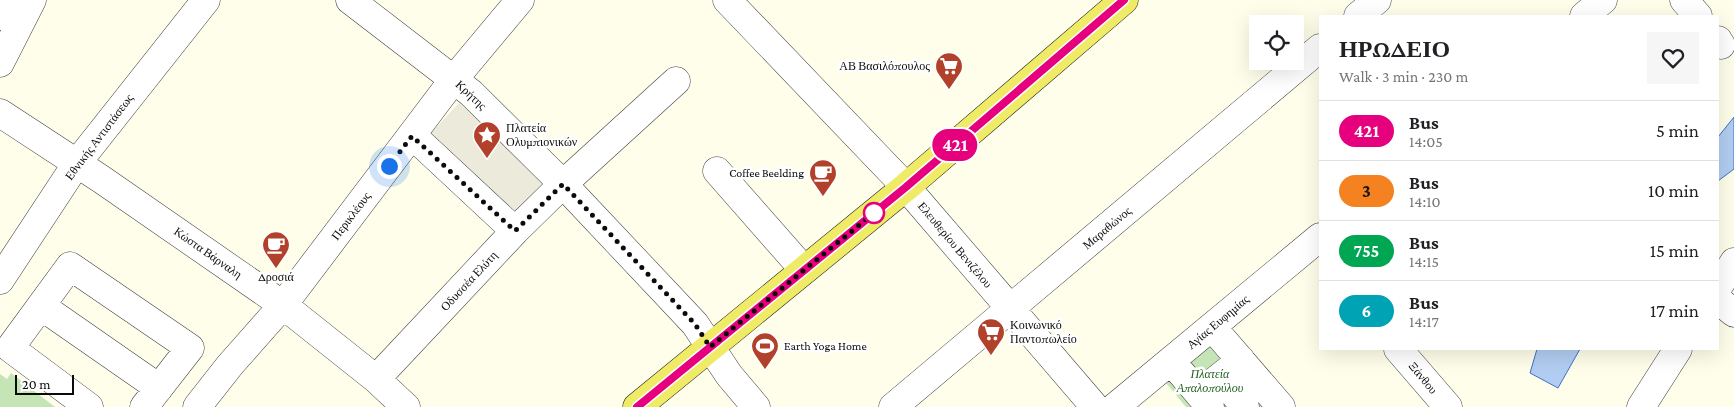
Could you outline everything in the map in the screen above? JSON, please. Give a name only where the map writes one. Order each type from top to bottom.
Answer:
[{"type":"main road","points":[[637,407],[906,187],[1124,0]]},
{"type":"street","points":[[0,16],[8,0]]},
{"type":"street","points":[[0,63],[32,0]]},
{"type":"street","name":"Εθνικής Αντιστάσεως","points":[[0,280],[77,163],[206,0]]},
{"type":"street","name":"Κρήτης","points":[[351,0],[471,93],[563,184],[695,324],[729,375],[756,407]]},
{"type":"street","name":"Περικλέους","points":[[197,407],[230,365],[283,305],[454,79],[520,0]]},
{"type":"street","points":[[1340,0],[1355,15]]},
{"type":"street","points":[[1357,15],[1377,0]]},
{"type":"street","points":[[1585,15],[1603,0]]},
{"type":"street","points":[[1684,0],[1697,15]]},
{"type":"street","name":"Ελευθερίου Βενιζέλου","points":[[740,4],[906,187],[1095,407]]},
{"type":"street","name":"Μαραθώνος","points":[[893,407],[1319,49]]},
{"type":"street","name":"Οδυσσέα Ελύτη","points":[[376,380],[515,231],[563,184],[676,81]]},
{"type":"street","name":"Κώστα Βάρναλη","points":[[0,113],[77,163],[283,305],[376,380],[406,407]]},
{"type":"street","points":[[412,136],[515,231]]},
{"type":"street","points":[[717,171],[804,270]]},
{"type":"street","name":"Αγίας Ευφημίας","points":[[1115,407],[1212,327],[1317,246]]},
{"type":"street","points":[[1719,285],[1734,262]]},
{"type":"street","points":[[41,306],[151,398],[190,348],[70,266],[10,348],[89,407]]},
{"type":"street","points":[[1719,301],[1734,313]]},
{"type":"street","points":[[1212,327],[1241,360],[1271,404]]},
{"type":"street","name":"Ξάνθου","points":[[1399,350],[1448,407]]},
{"type":"street","points":[[1641,407],[1677,350]]},
{"type":"street","points":[[1210,393],[1241,360]]},
{"type":"street","points":[[1171,361],[1210,393],[1245,407]]},
{"type":"green space","name":"Πλατεία Απαλοπούλου","points":[[1214,343],[1269,407],[1186,407],[1166,383]]},
{"type":"green space","points":[[11,373],[55,407],[0,407],[0,374],[7,379]]},
{"type":"shaded area","name":"Πλατεία Ολυμπιονικών","points":[[462,100],[550,180],[513,219],[425,139]]},
{"type":"water","points":[[1734,117],[1734,169],[1719,180],[1719,136]]},
{"type":"water","points":[[1537,350],[1579,350],[1558,388],[1530,373]]},
{"type":"bus line","name":"421","points":[[637,407],[906,187],[1124,0]]},
{"type":"place","name":"ΑΒ Βασιλόπουλος","points":[[949,90]]},
{"type":"place","name":"Πλατεία Ολυμπιονικών","points":[[487,159]]},
{"type":"place","name":"Coffee Beelding","points":[[823,197]]},
{"type":"place","name":"Δροσιά","points":[[276,269]]},
{"type":"place","name":"Κοινωνικό Παντοπωλείο","points":[[991,356]]},
{"type":"place","name":"Earth Yoga Home","points":[[765,370]]},
{"type":"route","points":[[389,166],[412,136],[515,231],[563,184],[695,324],[710,347],[874,213]]}]
